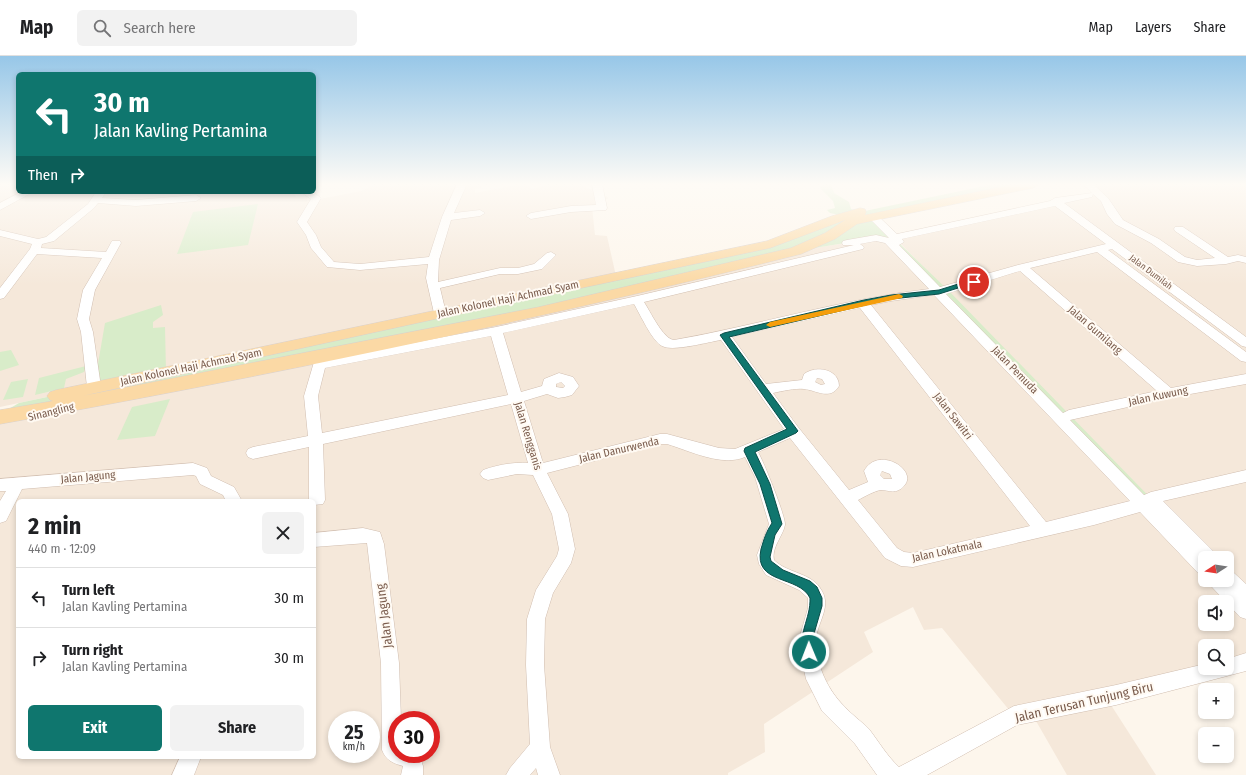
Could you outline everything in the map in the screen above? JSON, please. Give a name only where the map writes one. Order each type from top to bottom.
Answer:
[{"type":"main road","name":"Jalan Kolonel Haji Achmad Syam","points":[[98,393],[384,325],[770,244],[803,233],[835,218]]},
{"type":"main road","name":"Jalan Kolonel Haji Achmad Syam","points":[[0,407],[19,403],[98,393],[383,343],[539,312],[796,251],[830,236],[853,222],[871,218]]},
{"type":"main road","points":[[404,321],[404,339]]},
{"type":"main road","points":[[383,343],[386,331],[384,325]]},
{"type":"main road","points":[[0,417],[98,393]]},
{"type":"main road","points":[[0,414],[19,403]]},
{"type":"street","points":[[0,296],[36,246],[50,239],[77,218]]},
{"type":"street","points":[[305,218],[302,222],[311,235],[316,248],[331,265],[360,267],[434,260]]},
{"type":"street","points":[[440,313],[432,278],[434,260],[447,218]]},
{"type":"street","name":"Jalan Pemuda","points":[[874,218],[895,238],[944,291],[1147,501],[1201,551]]},
{"type":"street","points":[[895,238],[983,218]]},
{"type":"street","name":"Jalan Dumilah","points":[[1078,218],[1246,342]]},
{"type":"street","points":[[1115,218],[1119,222],[1155,242],[1182,260],[1197,263],[1226,261],[1238,258],[1246,260]]},
{"type":"street","points":[[1179,229],[1226,261]]},
{"type":"street","points":[[0,233],[36,246],[109,255]]},
{"type":"street","name":"Jalan Pemuda","points":[[796,251],[883,239],[893,245],[944,291],[1069,415],[1147,501],[1198,561]]},
{"type":"street","points":[[98,393],[83,318],[89,290],[116,243]]},
{"type":"street","points":[[637,300],[660,337],[666,343],[674,344],[724,335],[891,297],[944,291],[1022,267],[1115,245]]},
{"type":"street","points":[[317,500],[316,440],[311,396],[318,367],[324,364],[496,331],[637,300],[859,247]]},
{"type":"street","name":"Jalan Dumilah","points":[[1098,248],[1246,358]]},
{"type":"street","points":[[434,286],[500,272],[518,271],[538,266],[551,255]]},
{"type":"street","name":"Jalan Gumilang","points":[[1022,267],[1168,393]]},
{"type":"street","name":"Jalan Sawitri","points":[[864,303],[1042,530]]},
{"type":"street","name":"Jalan Rengganis","points":[[496,331],[538,470],[560,514],[567,549],[562,565],[545,590],[536,619],[535,665],[540,747],[549,775]]},
{"type":"street","name":"Jalan Lokatmala","points":[[724,335],[793,431],[891,553],[900,558],[913,560],[1042,530],[1175,493],[1246,476]]},
{"type":"street","name":"Jalan Kuwung","points":[[1069,415],[1168,393],[1246,379]]},
{"type":"street","points":[[763,389],[808,384]]},
{"type":"street","points":[[253,453],[516,398],[549,389]]},
{"type":"street","name":"Sinangling","points":[[0,424],[98,393]]},
{"type":"street","name":"Jalan Danurwenda","points":[[488,474],[517,468],[538,470],[660,439],[667,439],[719,454],[736,455],[749,451],[793,431]]},
{"type":"street","points":[[749,451],[765,484],[777,524],[770,534],[765,557],[766,563],[769,567],[779,573],[806,585],[813,591],[816,598],[816,606],[807,637],[807,644],[815,677],[833,709],[862,736],[884,769],[892,775]]},
{"type":"street","name":"Jalan Jagung","points":[[0,485],[193,469],[202,472],[205,480],[229,491],[233,499]]},
{"type":"street","points":[[0,516],[18,483]]},
{"type":"street","points":[[846,498],[880,484]]},
{"type":"street","name":"Jalan Jagung","points":[[316,540],[363,535],[374,537],[390,662],[391,711]]},
{"type":"street","points":[[1234,583],[1246,596]]},
{"type":"street","points":[[1223,587],[1246,611]]},
{"type":"street","name":"Jalan Terusan Tunjung Biru","points":[[1234,666],[1246,662]]},
{"type":"street","name":"Jalan Terusan Tunjung Biru","points":[[906,775],[1014,716],[1116,695],[1198,675]]},
{"type":"street","points":[[517,775],[540,747]]},
{"type":"street","points":[[183,775],[190,759]]},
{"type":"street","name":"Jalan Jagung","points":[[412,763],[412,775]]},
{"type":"shaded area","points":[[0,218],[593,218],[595,235],[607,236],[616,276],[0,407]]},
{"type":"shaded area","points":[[980,218],[1246,218],[1246,596],[1234,584],[1234,551],[1202,551],[895,238]]},
{"type":"shaded area","points":[[876,238],[883,239],[1198,562],[1198,587],[1223,587],[1231,595],[1198,595],[1198,631],[1234,631],[1234,599],[1246,611],[1246,662],[1234,666],[1234,639],[1198,639],[1198,671],[1111,705],[1156,775],[1067,775],[1032,714],[1014,716],[942,628],[924,630],[913,607],[864,632],[873,652],[764,724],[765,752],[728,773],[728,775],[0,775],[0,424],[103,399],[796,251]]},
{"type":"green space","points":[[191,218],[255,218],[248,245],[177,254]]},
{"type":"green space","points":[[834,218],[875,218],[873,218],[948,290],[1202,551],[1198,551],[897,249],[876,238],[796,251],[582,301],[103,399],[0,424],[0,414],[19,403],[94,387],[105,323],[161,305],[163,315],[153,322],[153,328],[165,327],[166,371],[768,245]]},
{"type":"green space","points":[[11,350],[19,365],[0,371],[0,352]]},
{"type":"green space","points":[[86,366],[84,372],[66,379],[64,388],[35,395],[39,378]]},
{"type":"green space","points":[[28,379],[23,397],[3,400],[11,382]]},
{"type":"green space","points":[[170,399],[155,436],[117,440],[132,407]]},
{"type":"slow traffic","points":[[770,325],[899,296]]},
{"type":"route","points":[[809,652],[807,637],[816,606],[815,594],[809,587],[800,581],[773,570],[766,563],[765,557],[769,545],[770,534],[777,524],[765,484],[749,451],[793,431],[724,335],[891,297],[939,292],[974,282]]}]
